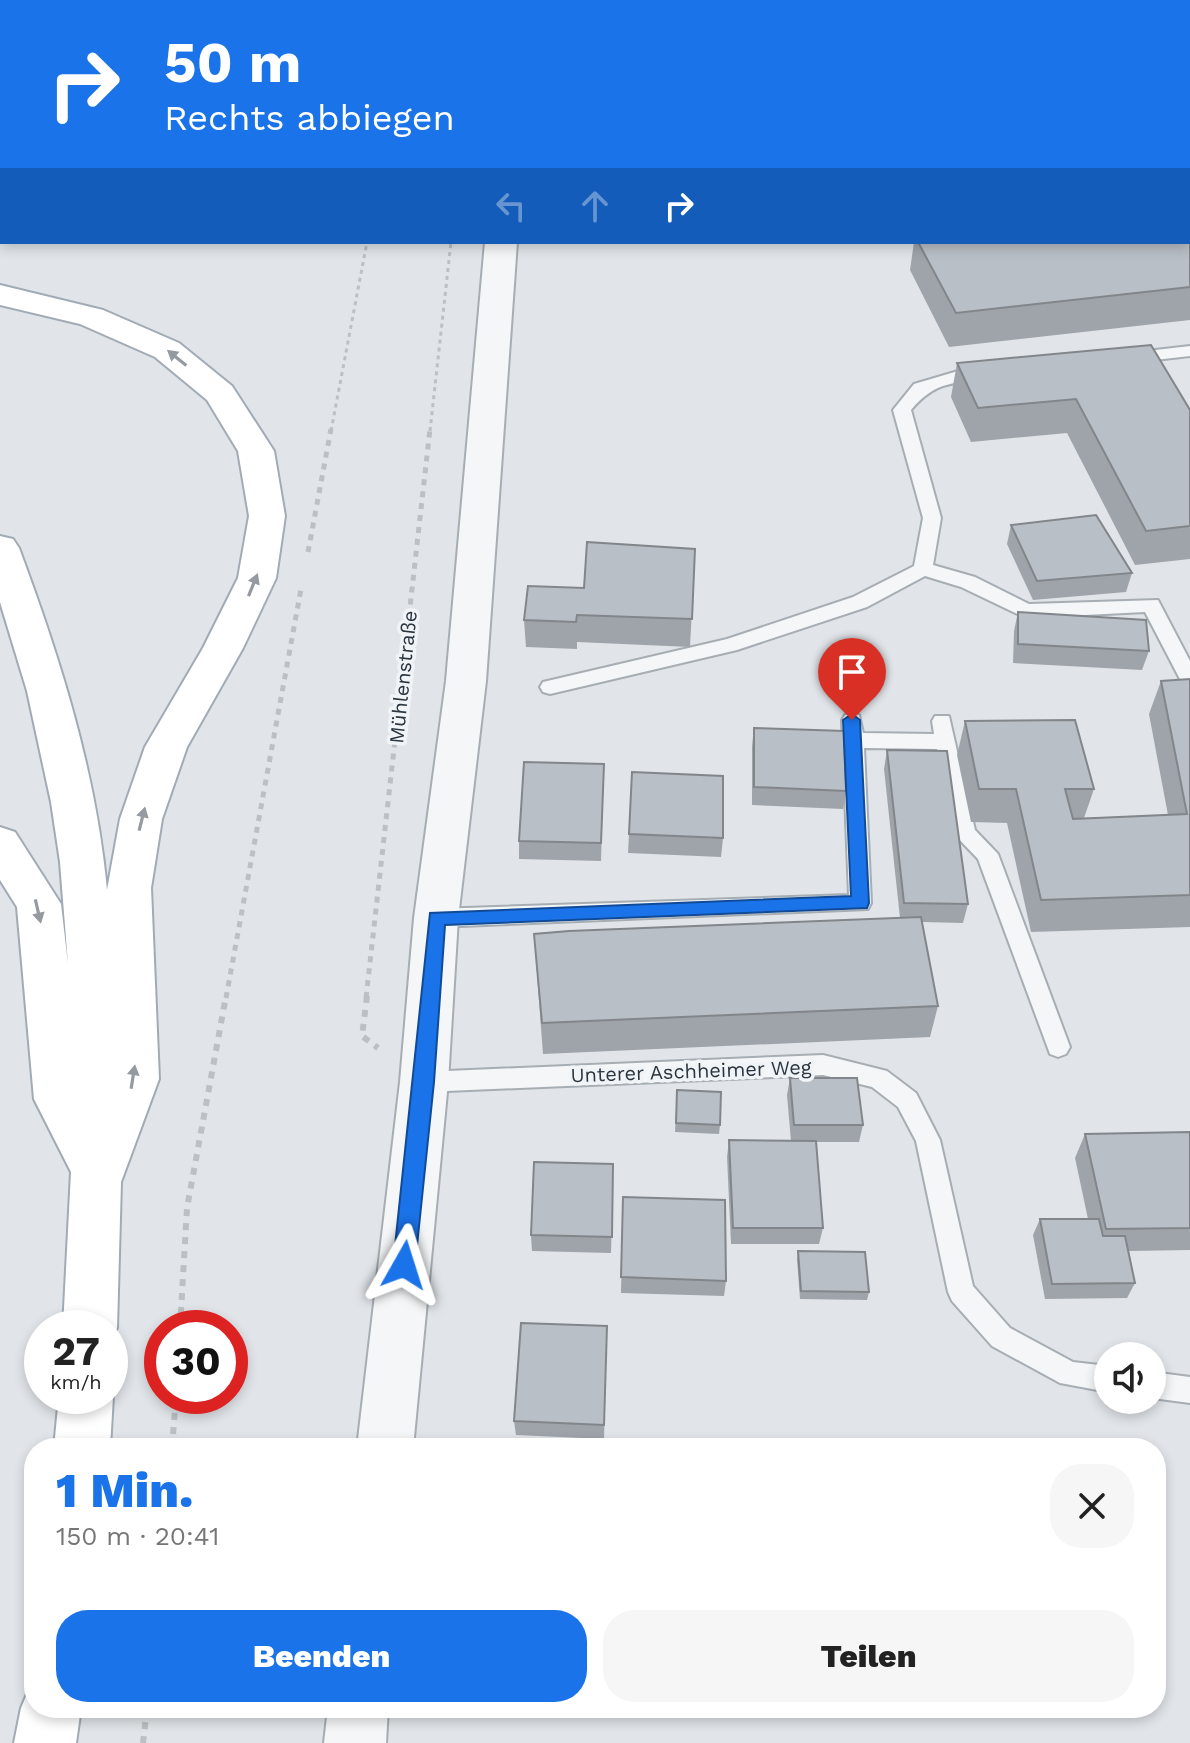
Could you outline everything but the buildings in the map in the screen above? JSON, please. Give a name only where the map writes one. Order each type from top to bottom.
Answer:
[{"type":"main road","points":[[0,295],[104,323],[167,350],[210,384],[220,393],[256,451],[267,516],[257,578],[223,648],[166,747],[141,819],[129,888],[135,1079],[98,1177]]},
{"type":"main road","points":[[0,548],[28,619],[80,840],[95,1005],[98,1177],[91,1310]]},
{"type":"main road","points":[[0,844],[39,904],[58,1099],[98,1177]]},
{"type":"main road","points":[[83,1438],[85,1414]]},
{"type":"main road","points":[[45,1743],[49,1718]]},
{"type":"street","points":[[386,1438],[424,1082],[436,918],[466,681],[501,244]]},
{"type":"street","points":[[355,1743],[357,1718]]},
{"type":"lane","points":[[1113,359],[1190,351]]},
{"type":"lane","points":[[923,569],[932,518],[902,410],[920,388],[958,376],[1005,371]]},
{"type":"lane","points":[[550,687],[730,645],[860,602],[923,569],[968,582],[1026,611],[1151,605],[1190,680]]},
{"type":"lane","points":[[436,918],[860,903],[852,730],[944,732],[965,834],[987,854],[1058,1047]]},
{"type":"lane","name":"Unterer Aschheimer Weg","points":[[424,1082],[823,1065],[879,1078],[907,1100],[928,1140],[961,1292],[1001,1337],[1070,1374],[1094,1377]]},
{"type":"lane","points":[[1166,1387],[1190,1390]]},
{"type":"path","points":[[306,560],[367,244]]},
{"type":"path","name":"Mühlenstraße","points":[[424,1082],[362,1036],[451,244]]},
{"type":"path","points":[[181,1310],[187,1208],[303,576]]},
{"type":"path","points":[[173,1438],[175,1414]]},
{"type":"path","points":[[143,1743],[146,1718]]},
{"type":"route","points":[[404,1265],[424,1082],[436,918],[860,903],[852,720]]}]
